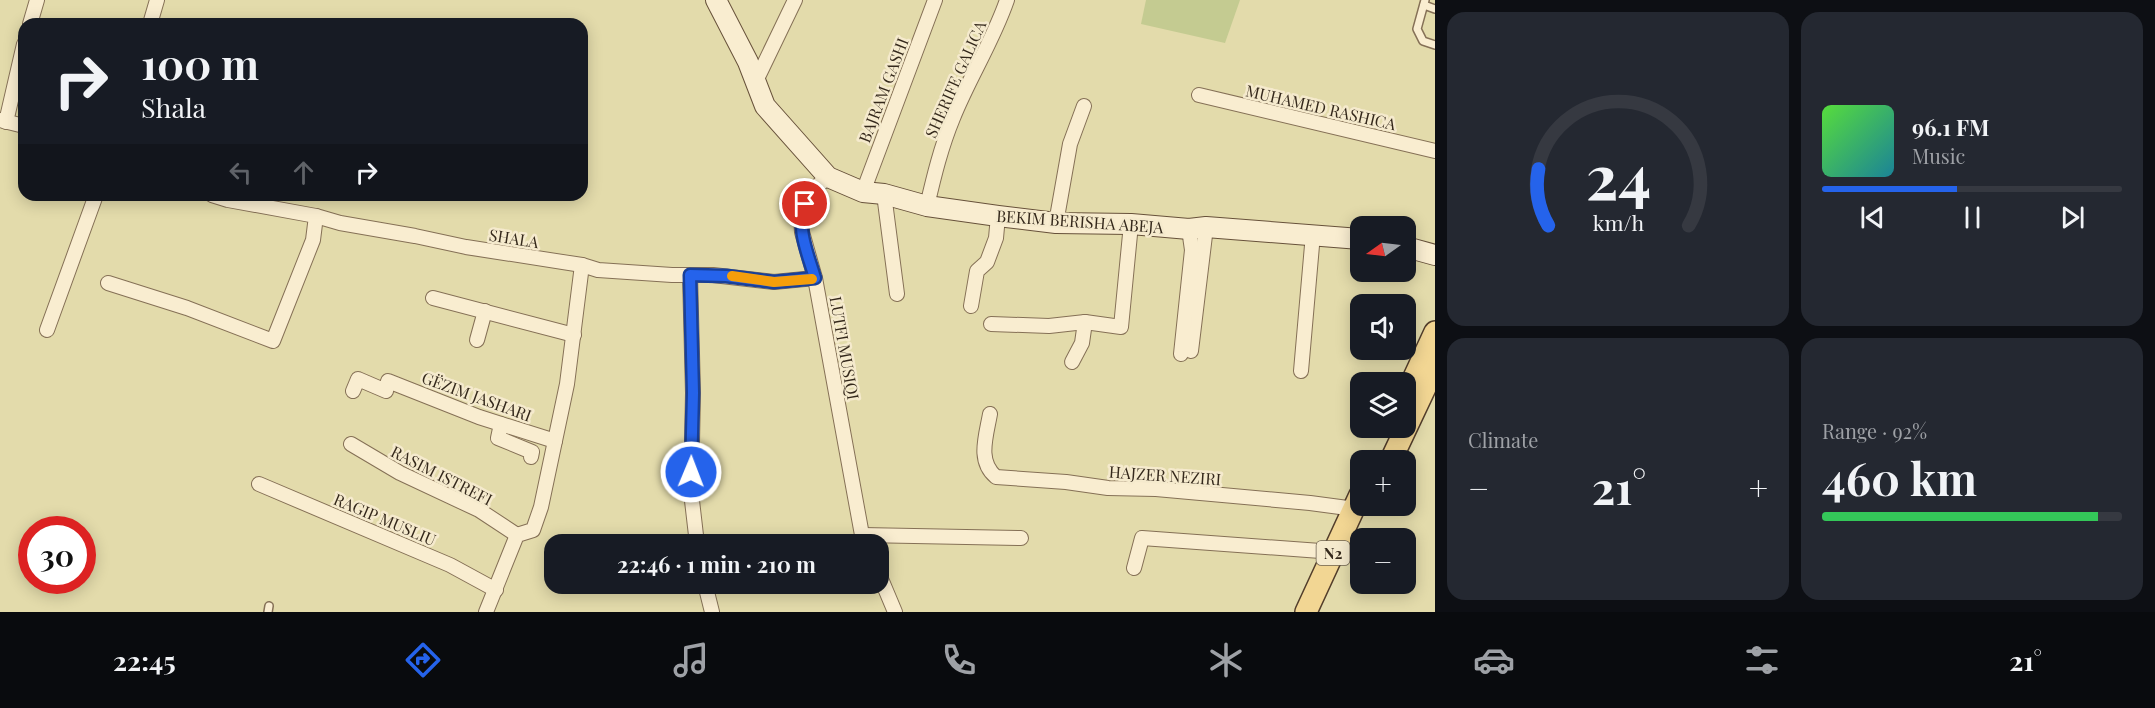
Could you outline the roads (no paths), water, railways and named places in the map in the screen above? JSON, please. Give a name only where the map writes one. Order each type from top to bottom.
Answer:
[{"type":"main road","points":[[1416,374],[1435,332]]},
{"type":"main road","points":[[1396,450],[1435,367]]},
{"type":"main road","name":"N2","points":[[1306,612],[1334,552],[1355,516]]},
{"type":"main road","name":"N2","points":[[1322,612],[1357,516]]},
{"type":"street","points":[[32,18],[37,0]]},
{"type":"street","points":[[152,18],[157,0]]},
{"type":"street","name":"BEKIM BERISHA ABEJA","points":[[716,0],[756,81],[765,106],[828,177],[862,192],[884,194],[927,206],[1056,223],[1131,224],[1350,238]]},
{"type":"street","points":[[756,81],[795,0]]},
{"type":"street","name":"BAJRAM GASHI","points":[[862,192],[935,0]]},
{"type":"street","name":"SHERIFE GALICA","points":[[927,206],[937,160],[954,116],[1007,0]]},
{"type":"street","points":[[18,66],[3,121],[18,125]]},
{"type":"street","name":"MUHAMED RASHICA","points":[[1199,95],[1435,151]]},
{"type":"street","points":[[1056,223],[1070,144],[1084,106]]},
{"type":"street","name":"LUTFI MUSIQI","points":[[828,177],[810,192],[801,216],[802,232],[815,278],[863,534]]},
{"type":"street","points":[[884,194],[897,294]]},
{"type":"street","points":[[47,330],[94,201]]},
{"type":"street","name":"SHALA","points":[[234,201],[466,247],[582,265],[598,270],[740,277],[774,282],[815,278]]},
{"type":"street","points":[[108,283],[187,308],[273,341],[313,240],[316,216]]},
{"type":"street","points":[[971,306],[977,271],[987,262],[996,238],[998,216]]},
{"type":"street","points":[[991,324],[1049,326],[1085,322],[1121,327],[1131,224]]},
{"type":"street","points":[[1186,353],[1198,228]]},
{"type":"street","points":[[1301,371],[1312,234]]},
{"type":"street","points":[[1416,250],[1435,255]]},
{"type":"street","points":[[491,611],[496,590],[517,535],[533,530],[541,507],[567,384],[582,265]]},
{"type":"street","points":[[690,275],[693,393],[691,492],[696,534]]},
{"type":"street","points":[[433,298],[574,335]]},
{"type":"street","points":[[477,340],[484,311]]},
{"type":"street","points":[[1072,362],[1082,343],[1085,322]]},
{"type":"street","name":"GËZIM JASHARI","points":[[353,391],[358,379],[386,391],[388,381],[501,424],[555,441]]},
{"type":"street","points":[[443,418],[448,404]]},
{"type":"street","name":"HAJZER NEZIRI","points":[[990,414],[983,458],[987,470],[996,477],[1310,503],[1350,503]]},
{"type":"street","points":[[501,424],[498,438],[532,452],[531,457]]},
{"type":"street","name":"RASIM ISTREFI","points":[[351,444],[400,473],[479,510],[517,535]]},
{"type":"street","name":"RAGIP MUSLIU","points":[[259,484],[450,565],[496,590]]},
{"type":"street","name":"LUTFI MUSIQI","points":[[889,540],[1022,537]]},
{"type":"street","points":[[1134,568],[1142,538],[1334,552]]},
{"type":"street","points":[[708,594],[712,612]]},
{"type":"street","points":[[887,594],[895,612]]},
{"type":"lane","points":[[1435,9],[1424,3],[1417,29],[1423,41],[1435,45]]}]
